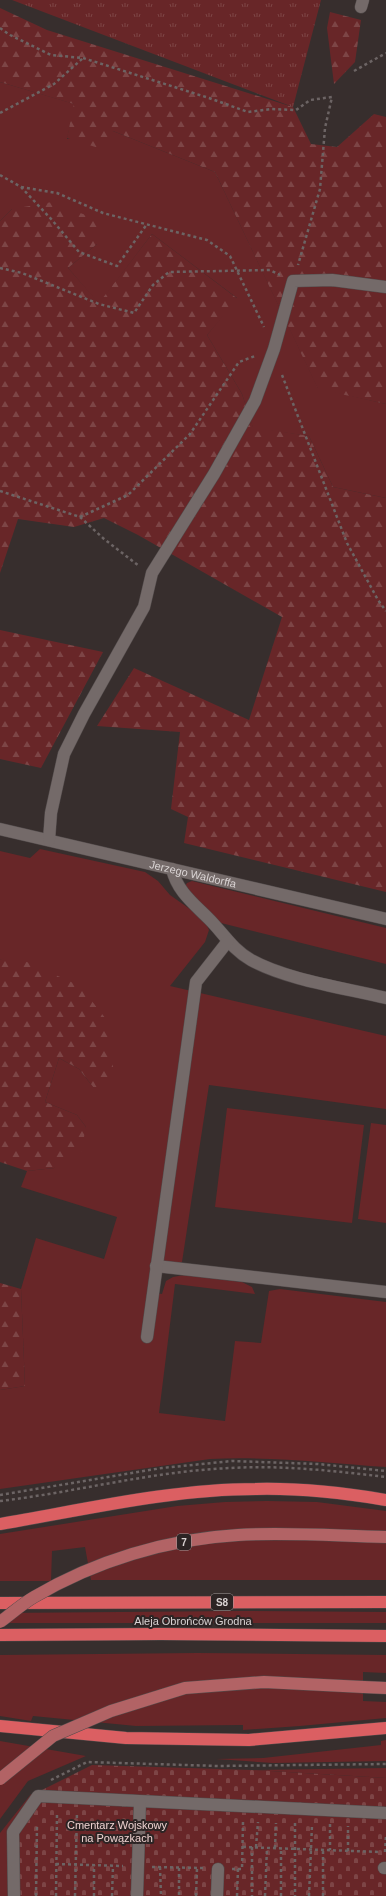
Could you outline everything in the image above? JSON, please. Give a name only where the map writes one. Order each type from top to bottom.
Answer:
[{"type":"highway","points":[[0,1524],[148,1499],[201,1492],[256,1488],[350,1494],[386,1500]]},
{"type":"highway","name":"Aleja Obrońców Grodna","points":[[0,1603],[386,1602]]},
{"type":"highway","name":"Aleja Obrońców Grodna","points":[[0,1635],[161,1634],[386,1636]]},
{"type":"highway","points":[[0,1726],[126,1738],[249,1740],[386,1728]]},
{"type":"main road","name":"7","points":[[0,1622],[33,1597],[91,1569],[142,1551],[192,1540],[238,1535],[294,1534],[386,1537]]},
{"type":"main road","points":[[0,1779],[53,1736],[111,1711],[185,1688],[264,1682],[386,1688]]},
{"type":"street","points":[[49,840],[52,813],[64,754],[144,607],[152,573],[214,474],[255,401],[274,349],[293,281],[332,280],[386,287]]},
{"type":"street","name":"Jerzego Waldorffa","points":[[0,829],[386,919]]},
{"type":"street","points":[[172,869],[174,878],[183,894],[211,920],[228,942],[250,959],[282,973],[386,998]]},
{"type":"street","points":[[147,1337],[196,982],[228,942]]},
{"type":"street","points":[[156,1266],[386,1292]]},
{"type":"street","points":[[14,1896],[13,1832],[38,1796],[244,1806],[277,1809],[386,1813]]},
{"type":"street","points":[[138,1896],[140,1802]]},
{"type":"street","points":[[217,1896],[218,1869]]},
{"type":"path","points":[[0,28],[10,35],[51,55],[83,58],[248,112],[272,109],[296,110],[310,100],[332,97],[325,128],[320,189],[293,281],[270,270],[169,272],[153,285],[134,313],[99,304],[22,273],[0,268]]},
{"type":"path","points":[[354,71],[386,53]]},
{"type":"path","points":[[0,113],[54,84],[83,58]]},
{"type":"path","points":[[0,175],[21,187],[79,252],[117,266],[147,224]]},
{"type":"path","points":[[21,187],[57,193],[103,213],[207,240],[230,256],[274,349],[285,385],[347,543],[378,600],[386,611]]},
{"type":"path","points":[[80,517],[128,495],[190,434],[239,362],[274,349]]},
{"type":"path","points":[[0,491],[80,517],[128,558],[152,573]]},
{"type":"path","points":[[0,1495],[162,1468],[232,1461],[318,1464],[386,1471]]},
{"type":"path","points":[[0,1501],[164,1474],[231,1468],[322,1470],[386,1477]]},
{"type":"path","points":[[45,1783],[87,1762],[218,1766],[386,1764]]},
{"type":"path","points":[[36,1896],[38,1796]]},
{"type":"path","points":[[56,1896],[58,1798]]},
{"type":"path","points":[[75,1896],[78,1799]]},
{"type":"path","points":[[56,1864],[242,1869],[244,1807]]},
{"type":"path","points":[[256,1847],[258,1808]]},
{"type":"path","points":[[275,1848],[277,1809]]},
{"type":"path","points":[[294,1809],[295,1896]]},
{"type":"path","points":[[310,1896],[313,1810]]},
{"type":"path","points":[[330,1811],[330,1850]]},
{"type":"path","points":[[348,1851],[349,1811]]},
{"type":"path","points":[[243,1847],[385,1852]]},
{"type":"path","points":[[252,1847],[252,1896]]},
{"type":"path","points":[[266,1848],[266,1896]]},
{"type":"path","points":[[281,1896],[282,1848]]},
{"type":"path","points":[[323,1850],[323,1896]]},
{"type":"path","points":[[94,1865],[94,1896]]},
{"type":"path","points":[[112,1896],[113,1866]]},
{"type":"path","points":[[160,1867],[161,1896]]},
{"type":"path","points":[[179,1868],[179,1896]]},
{"type":"path","points":[[196,1896],[197,1868]]},
{"type":"path","points":[[237,1896],[238,1869]]},
{"type":"green space","points":[[12,0],[321,0],[293,107]]},
{"type":"green space","points":[[0,8],[47,30],[293,107],[311,144],[337,147],[374,114],[386,117],[386,404],[318,389],[215,172],[113,131],[108,151],[67,138],[74,104],[0,82]]},
{"type":"green space","points":[[330,12],[361,20],[355,62],[334,84],[327,28]]},
{"type":"green space","points":[[0,82],[75,104],[67,139],[113,131],[215,172],[318,388],[386,404],[386,498],[333,487],[309,436],[253,428],[242,394],[207,335],[237,298],[152,234],[99,304],[68,268],[97,244],[12,209],[0,221]]},
{"type":"green space","points":[[52,202],[101,221],[97,244],[68,268],[99,303],[152,234],[238,299],[207,335],[242,394],[253,427],[309,436],[333,487],[386,498],[386,892],[184,843],[188,817],[171,809],[180,732],[97,726],[134,668],[249,720],[282,617],[138,535],[104,518],[74,527],[18,519],[0,573],[0,221],[12,209]]},
{"type":"green space","points":[[0,630],[103,652],[41,768],[0,759]]},
{"type":"green space","points":[[40,849],[145,872],[158,881],[170,895],[204,919],[209,930],[205,942],[170,986],[386,1036],[386,1109],[209,1085],[182,1262],[162,1266],[150,1292],[162,1294],[166,1281],[173,1277],[184,1275],[242,1282],[252,1287],[255,1294],[175,1284],[159,1413],[225,1421],[235,1341],[261,1343],[269,1291],[280,1289],[386,1302],[386,1467],[254,1458],[210,1459],[0,1489],[0,1390],[25,1386],[21,1289],[36,1238],[104,1259],[117,1217],[21,1187],[27,1171],[54,1168],[86,1127],[77,1115],[45,1102],[59,1058],[79,1069],[94,1088],[5,958],[0,960],[0,851],[30,858]]},
{"type":"green space","points":[[192,881],[386,928],[386,964],[221,923],[184,888],[187,883]]},
{"type":"green space","points":[[5,957],[27,962],[80,986],[106,1019],[114,1073],[104,1086],[94,1088],[79,1069],[59,1058],[45,1102],[77,1115],[86,1127],[81,1152],[54,1168],[27,1171],[0,1162],[0,960]]},
{"type":"green space","points":[[227,1108],[364,1125],[352,1223],[215,1207]]},
{"type":"green space","points":[[371,1123],[386,1125],[386,1223],[358,1219]]},
{"type":"green space","points":[[0,1283],[21,1289],[25,1386],[0,1390]]},
{"type":"green space","points":[[225,1502],[317,1502],[386,1511],[386,1580],[91,1580],[85,1547],[52,1551],[51,1581],[0,1581],[0,1534],[177,1506]]},
{"type":"green space","points":[[239,1611],[386,1612],[386,1623],[0,1623],[0,1613]]},
{"type":"green space","points":[[197,1653],[386,1655],[386,1673],[363,1672],[363,1701],[386,1702],[386,1718],[243,1730],[243,1725],[136,1726],[33,1716],[31,1721],[0,1716],[0,1655]]},
{"type":"green space","points":[[386,1740],[386,1761],[273,1763],[216,1759],[263,1758],[381,1745],[381,1741]]},
{"type":"green space","points":[[0,1741],[86,1756],[28,1781],[0,1819]]},
{"type":"green space","name":"Cmentarz Wojskowy na Powązkach","points":[[92,1765],[252,1770],[386,1778],[386,1896],[7,1896],[8,1835],[34,1794]]},
{"type":"green space","points":[[386,1768],[386,1778],[252,1770]]},
{"type":"green space","points":[[31,1794],[34,1794],[8,1835],[7,1896],[0,1896],[0,1833]]}]
